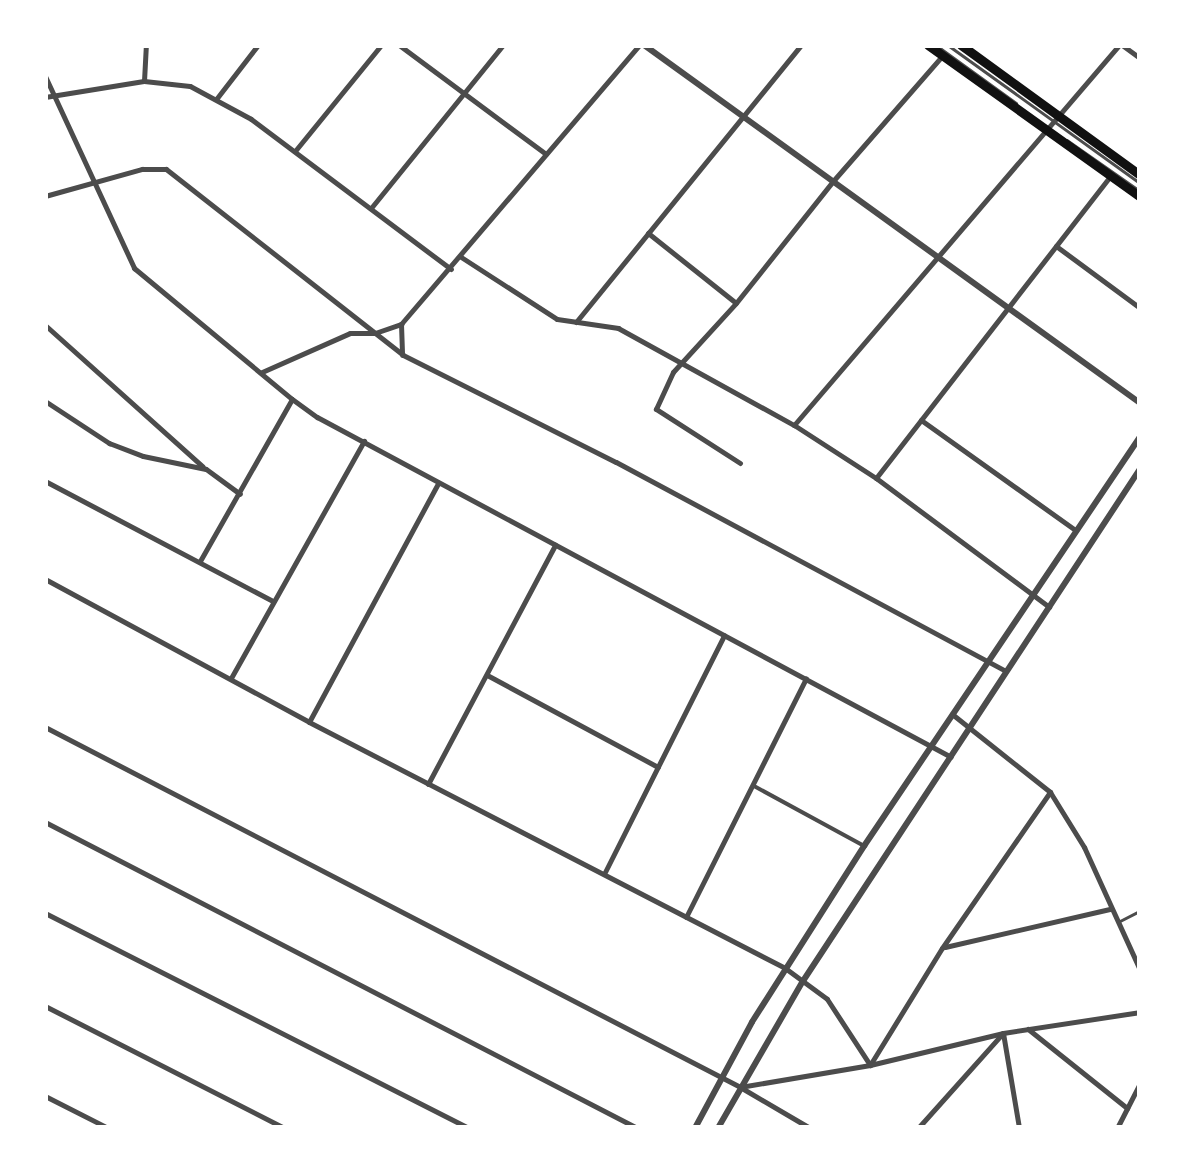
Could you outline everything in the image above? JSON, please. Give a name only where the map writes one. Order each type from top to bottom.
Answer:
[{"type":"main road","points":[[928,45],[1140,175]]},
{"type":"main road","points":[[961,45],[1110,176],[1140,194]]},
{"type":"street","points":[[144,81],[146,45]]},
{"type":"street","points":[[217,98],[258,45]]},
{"type":"street","points":[[295,151],[382,45]]},
{"type":"street","points":[[398,45],[546,154]]},
{"type":"street","points":[[371,208],[503,45]]},
{"type":"street","points":[[262,372],[350,333],[375,333],[401,324],[641,45],[1140,404]]},
{"type":"street","points":[[575,324],[801,45]]},
{"type":"street","points":[[794,425],[1121,45],[1140,58]]},
{"type":"street","points":[[740,464],[658,412],[672,372],[683,365],[736,303],[833,181],[942,56]]},
{"type":"street","points":[[45,76],[138,273],[292,399],[438,482],[952,757]]},
{"type":"street","points":[[45,98],[144,81],[190,86],[217,98],[295,151],[451,269]]},
{"type":"street","points":[[45,196],[142,169],[166,169],[402,356],[616,462],[1006,672]]},
{"type":"street","points":[[876,478],[1110,176]]},
{"type":"street","points":[[648,234],[736,303]]},
{"type":"street","points":[[1056,246],[1140,308]]},
{"type":"street","points":[[461,257],[557,319],[618,328],[794,425],[876,478],[1049,607]]},
{"type":"street","points":[[401,324],[402,356]]},
{"type":"street","points":[[45,325],[206,469],[240,494]]},
{"type":"street","points":[[200,561],[292,399]]},
{"type":"street","points":[[45,401],[109,443],[143,456],[206,469]]},
{"type":"street","points":[[921,420],[1075,530]]},
{"type":"street","points":[[695,1128],[786,968],[864,846],[1140,437]]},
{"type":"street","points":[[231,678],[364,441]]},
{"type":"street","points":[[718,1128],[803,980],[1140,470]]},
{"type":"street","points":[[45,481],[274,600]]},
{"type":"street","points":[[309,722],[438,482]]},
{"type":"street","points":[[428,784],[555,545]]},
{"type":"street","points":[[45,578],[309,722],[786,968],[828,999],[870,1065]]},
{"type":"street","points":[[604,872],[724,635]]},
{"type":"street","points":[[487,675],[658,766]]},
{"type":"street","points":[[686,917],[806,678]]},
{"type":"street","points":[[952,714],[1050,792],[1084,847],[1140,970]]},
{"type":"street","points":[[45,727],[721,1077],[810,1128]]},
{"type":"street","points":[[752,785],[864,846]]},
{"type":"street","points":[[870,1065],[942,948],[1050,792]]},
{"type":"street","points":[[45,822],[636,1128]]},
{"type":"street","points":[[942,948],[1110,909]]},
{"type":"street","points":[[45,913],[468,1128]]},
{"type":"street","points":[[45,1006],[284,1128]]},
{"type":"street","points":[[740,1087],[870,1065],[1003,1033],[1140,1012]]},
{"type":"street","points":[[1028,1029],[1127,1108]]},
{"type":"street","points":[[918,1128],[1003,1033]]},
{"type":"street","points":[[1003,1033],[1018,1128]]},
{"type":"street","points":[[1117,1128],[1140,1083]]},
{"type":"street","points":[[45,1096],[108,1128]]},
{"type":"lane","points":[[936,45],[1140,183]]},
{"type":"lane","points":[[948,45],[1140,194]]},
{"type":"lane","points":[[1116,922],[1140,911]]}]
